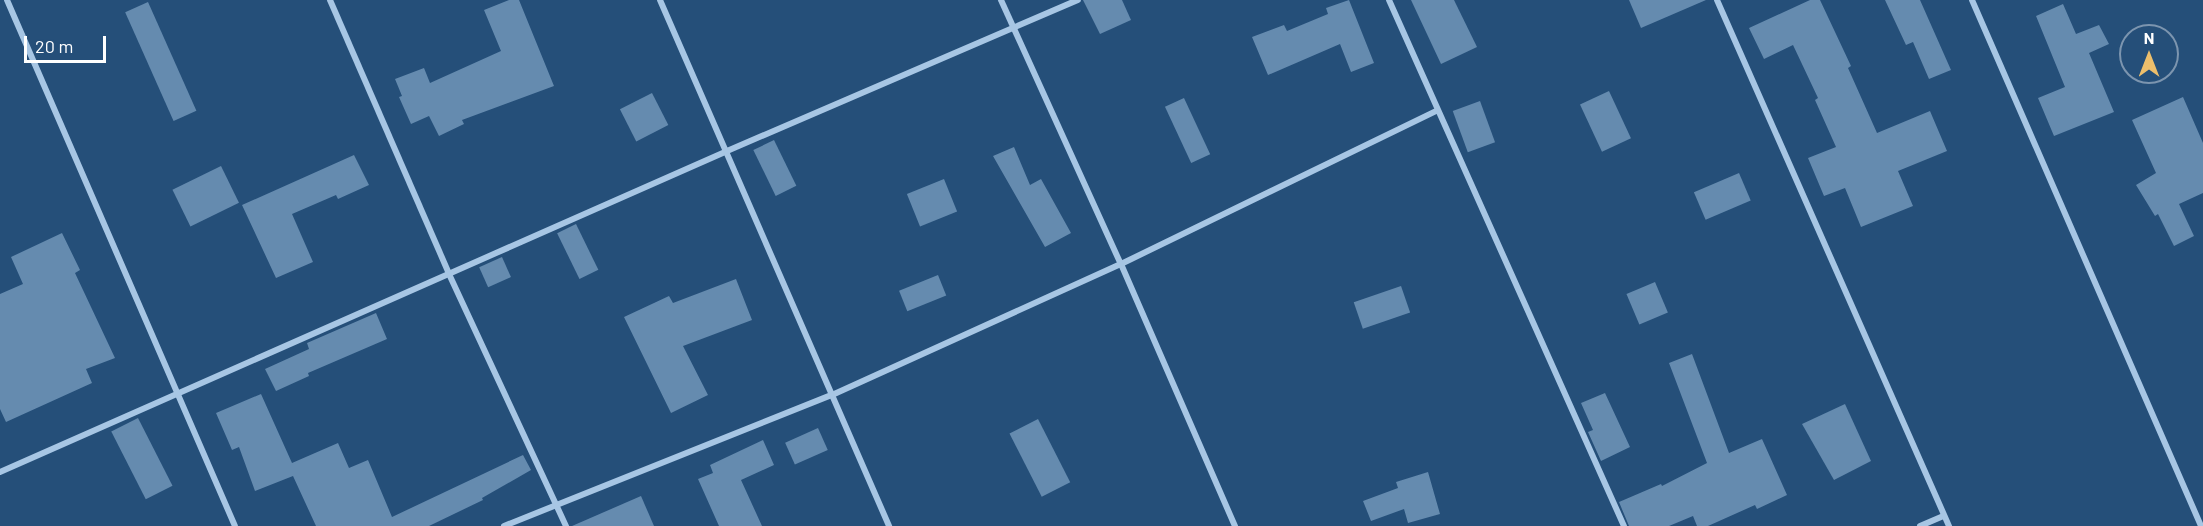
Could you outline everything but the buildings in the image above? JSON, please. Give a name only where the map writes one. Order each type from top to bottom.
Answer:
[{"type":"street","points":[[7,0],[236,526]]},
{"type":"street","points":[[330,0],[449,274],[566,526]]},
{"type":"street","points":[[660,0],[889,526]]},
{"type":"street","points":[[1001,0],[1121,264],[1235,526]]},
{"type":"street","points":[[0,472],[727,151],[1078,0]]},
{"type":"street","points":[[1389,0],[1436,111],[1624,526]]},
{"type":"street","points":[[1717,0],[1949,526]]},
{"type":"street","points":[[1972,0],[2201,526]]},
{"type":"street","points":[[504,526],[556,503],[832,395],[1121,264],[1436,111]]},
{"type":"street","points":[[1920,526],[1944,516]]}]
